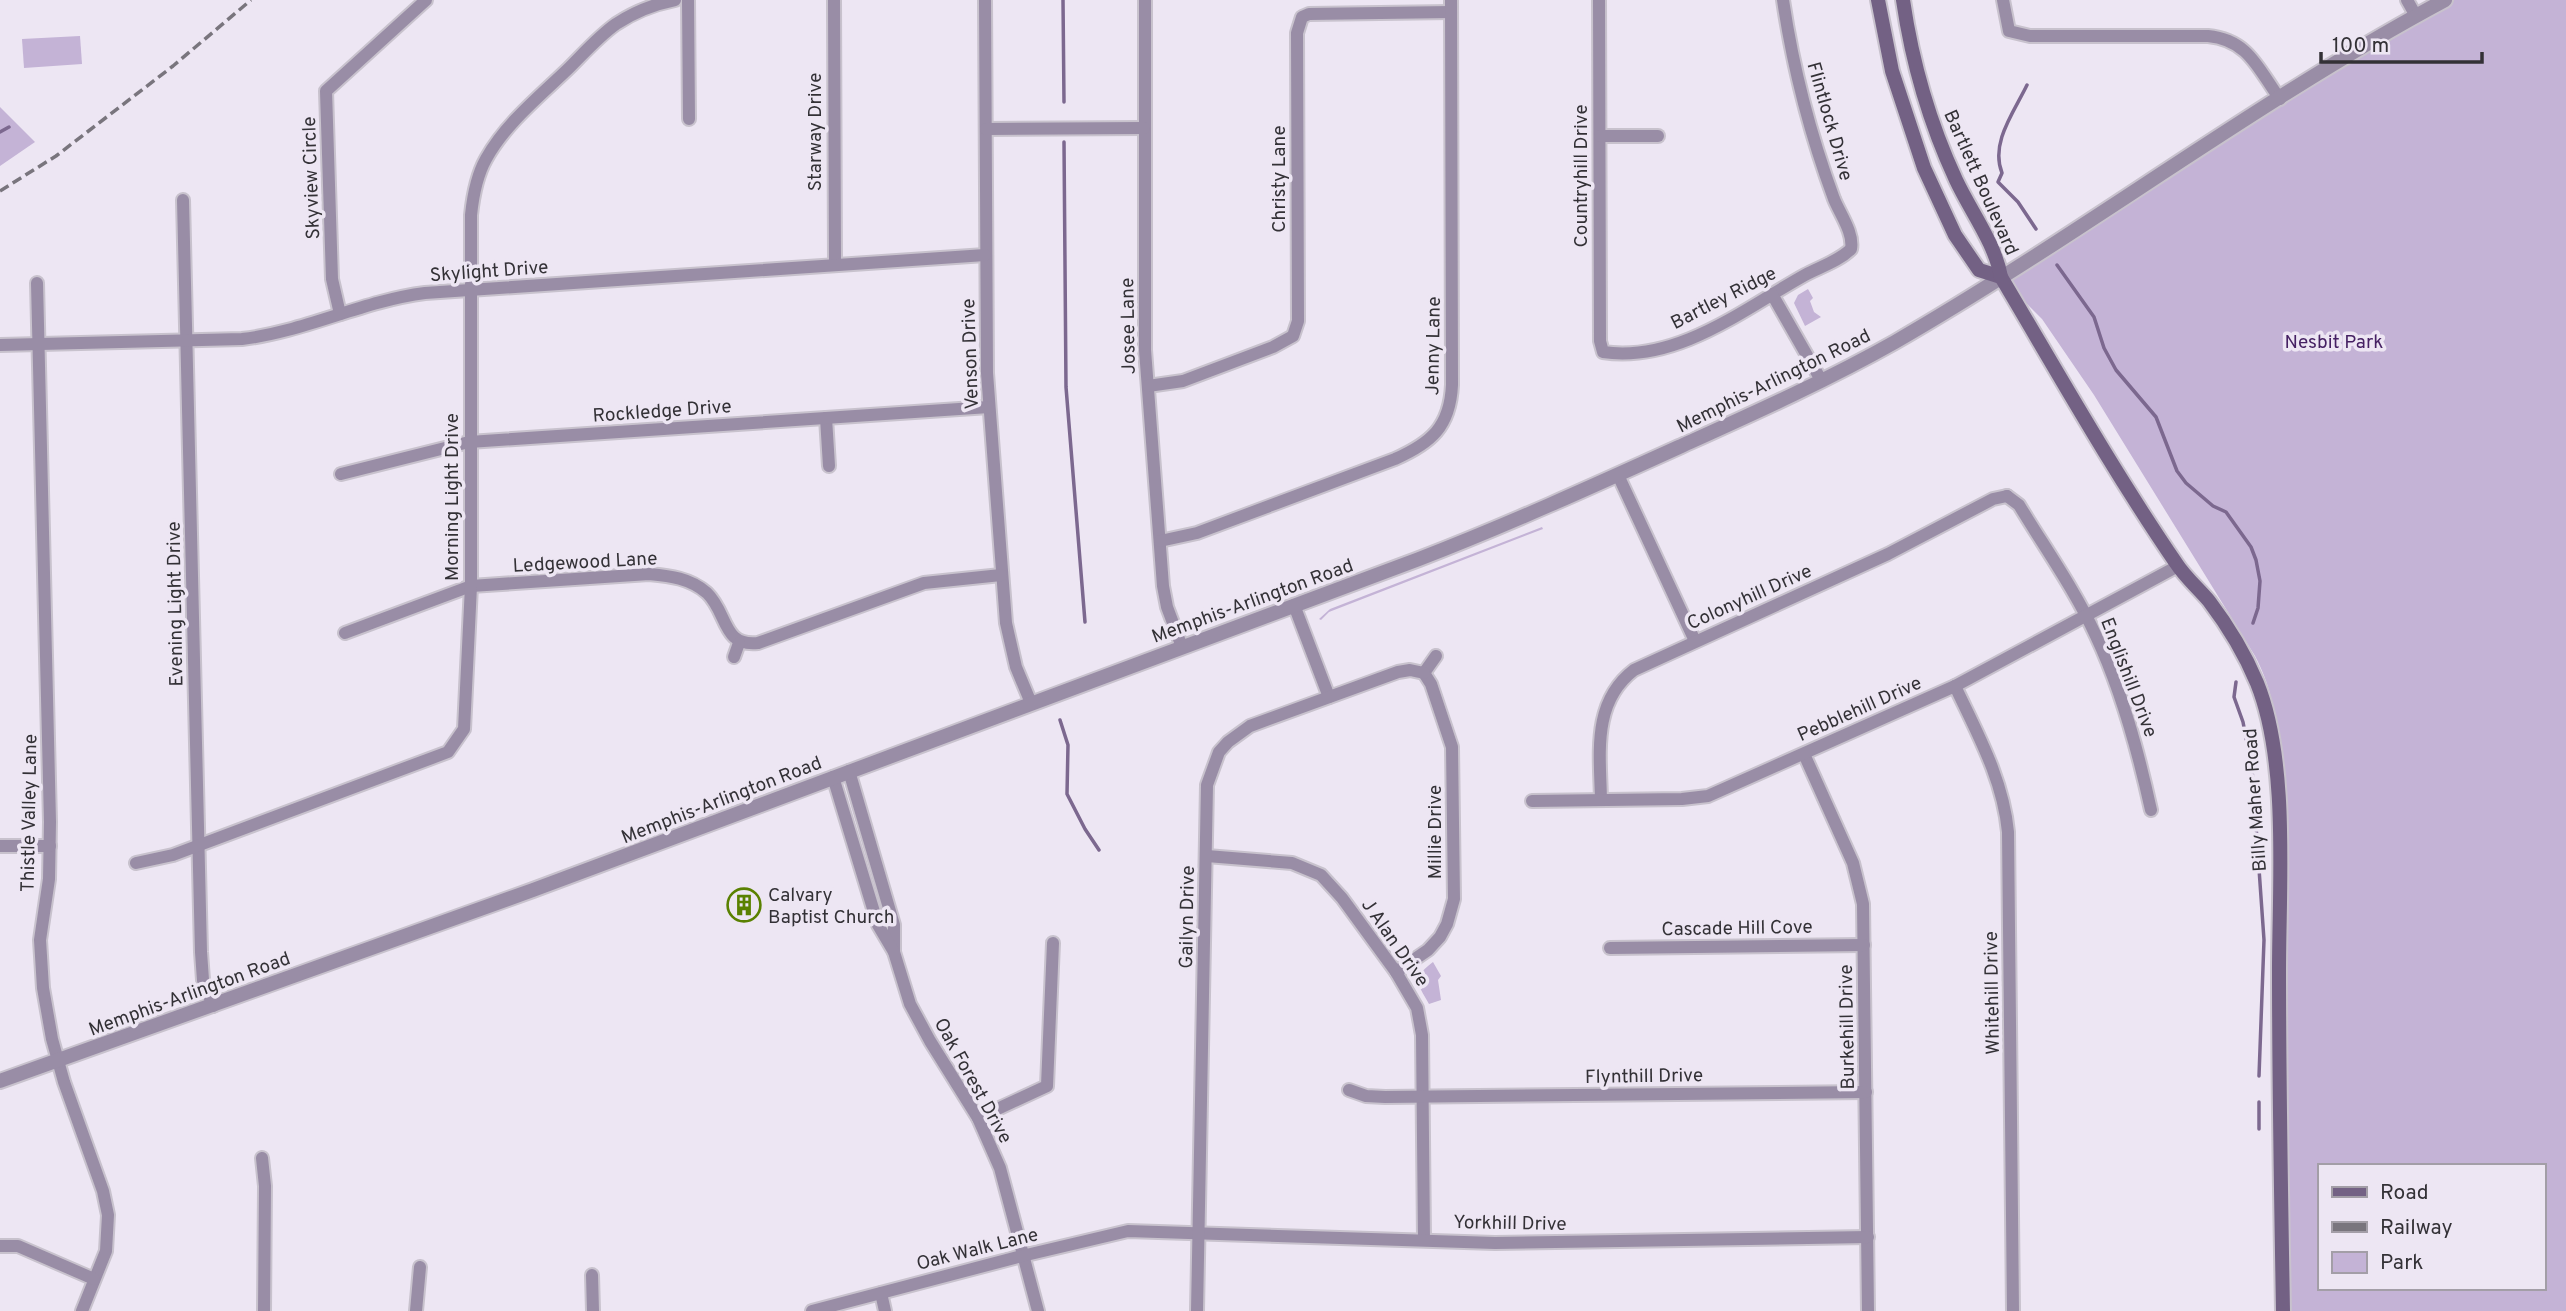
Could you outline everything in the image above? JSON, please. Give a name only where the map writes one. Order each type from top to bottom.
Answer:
[{"type":"main road","name":"Bartlett Boulevard","points":[[1878,0],[1885,40],[1909,128],[1924,168],[1955,235],[1979,270],[2001,277],[1998,260],[1956,181],[1933,124],[1903,0]]},
{"type":"main road","points":[[1885,40],[1910,35]]},
{"type":"main road","name":"Billy Maher Road","points":[[2001,277],[2087,422],[2178,566],[2225,623],[2250,668],[2263,701],[2274,750],[2279,844],[2279,1090],[2283,1311]]},
{"type":"street","name":"Skyview Circle","points":[[340,314],[332,279],[326,91],[426,0]]},
{"type":"street","name":"Morning Light Drive","points":[[136,863],[173,855],[448,752],[464,729],[471,586],[469,291],[473,198],[484,162],[525,110],[608,30],[637,13],[675,0]]},
{"type":"street","points":[[688,0],[689,119]]},
{"type":"street","name":"Starway Drive","points":[[834,0],[835,264]]},
{"type":"street","name":"Venson Drive","points":[[985,0],[985,255],[989,407],[1006,623],[1013,655],[1031,703]]},
{"type":"street","name":"Josee Lane","points":[[1144,0],[1145,340],[1164,596],[1182,647]]},
{"type":"street","name":"Countryhill Drive","points":[[1599,0],[1600,326],[1603,352]]},
{"type":"street","name":"Flintlock Drive","points":[[1783,0],[1805,111],[1835,200],[1851,237],[1851,249]]},
{"type":"street","points":[[2003,0],[2009,31],[2037,36],[2208,36],[2234,42],[2252,57],[2280,99]]},
{"type":"street","points":[[2407,0],[2416,16]]},
{"type":"street","name":"Memphis-Arlington Road","points":[[0,1081],[533,890],[1182,647],[1482,534],[1618,475],[1821,380],[1894,342],[2280,99],[2445,0]]},
{"type":"street","name":"Christy Lane","points":[[1148,386],[1183,381],[1289,340],[1296,331],[1297,33],[1302,17],[1309,14],[1451,6]]},
{"type":"street","name":"Jenny Lane","points":[[1160,541],[1197,533],[1395,459],[1418,449],[1430,440],[1444,422],[1449,409],[1452,385],[1451,6]]},
{"type":"street","points":[[985,129],[1144,128]]},
{"type":"street","points":[[1600,136],[1658,136]]},
{"type":"street","name":"Evening Light Drive","points":[[183,200],[202,975],[213,1006]]},
{"type":"street","name":"Bartley Ridge","points":[[1603,352],[1640,352],[1679,343],[1851,249]]},
{"type":"street","name":"Skylight Drive","points":[[0,345],[262,336],[411,295],[985,255]]},
{"type":"street","name":"Thistle Valley Lane","points":[[37,283],[50,846],[40,956],[43,988],[58,1060],[106,1206],[106,1251],[82,1311]]},
{"type":"street","points":[[1772,294],[1821,380]]},
{"type":"street","name":"Rockledge Drive","points":[[341,474],[469,442],[989,407]]},
{"type":"street","points":[[826,418],[829,466]]},
{"type":"street","points":[[1618,475],[1695,641]]},
{"type":"street","name":"Colonyhill Drive","points":[[1601,800],[1601,724],[1613,692],[1634,670],[1888,554],[2008,492]]},
{"type":"street","name":"Englishill Drive","points":[[2008,492],[2019,505],[2096,636],[2128,719],[2151,810]]},
{"type":"street","name":"Pebblehill Drive","points":[[1532,800],[1697,798],[1716,793],[1955,686],[2178,566]]},
{"type":"street","name":"Ledgewood Lane","points":[[345,633],[471,586],[649,574],[676,577],[697,586],[708,595],[739,643]]},
{"type":"street","points":[[734,657],[739,643],[758,643],[924,583],[1001,575]]},
{"type":"street","points":[[1294,605],[1329,697]]},
{"type":"street","points":[[1424,673],[1436,656]]},
{"type":"street","name":"Gailyn Drive","points":[[1197,1311],[1207,785],[1219,752],[1250,726],[1398,672],[1410,670],[1424,673]]},
{"type":"street","name":"Millie Drive","points":[[1396,972],[1428,950],[1440,937],[1454,899],[1453,751],[1431,684],[1424,673]]},
{"type":"street","name":"Whitehill Drive","points":[[1955,686],[1994,771],[2007,822],[2013,1311]]},
{"type":"street","name":"Burkehill Drive","points":[[1804,754],[1858,877],[1864,904],[1868,1311]]},
{"type":"street","name":"Oak Forest Drive","points":[[849,771],[894,925],[894,952]]},
{"type":"street","name":"Oak Forest Drive","points":[[833,777],[878,925],[894,952],[910,1004],[978,1118],[1000,1167],[1038,1311]]},
{"type":"street","points":[[0,846],[50,846]]},
{"type":"street","name":"J Alan Drive","points":[[1207,856],[1292,863],[1321,875],[1342,898],[1396,972],[1419,1015],[1422,1035],[1424,1240]]},
{"type":"street","points":[[978,1118],[1047,1086],[1053,943]]},
{"type":"street","name":"Cascade Hill Cove","points":[[1610,948],[1864,945]]},
{"type":"street","name":"Flynthill Drive","points":[[1349,1090],[1376,1097],[1866,1092]]},
{"type":"street","points":[[262,1158],[265,1186],[264,1311]]},
{"type":"street","name":"Oak Walk Lane","points":[[812,1311],[1128,1231],[1152,1233]]},
{"type":"street","name":"Yorkhill Drive","points":[[1152,1233],[1495,1243],[1868,1237]]},
{"type":"street","points":[[0,1246],[18,1246],[94,1279]]},
{"type":"street","points":[[416,1311],[420,1267]]},
{"type":"street","points":[[592,1275],[593,1311]]},
{"type":"street","points":[[881,1293],[885,1311]]},
{"type":"green space","name":"Nesbit Park","points":[[2444,0],[2566,0],[2566,1311],[2280,1311],[2277,737],[2270,695],[2255,656],[2094,395],[2042,319],[2000,277]]},
{"type":"green space","points":[[80,36],[82,64],[24,68],[22,39]]},
{"type":"green space","points":[[0,107],[35,142],[0,166]]},
{"type":"green space","points":[[1808,289],[1813,298],[1810,301],[1814,312],[1821,317],[1805,326],[1794,303],[1798,295]]},
{"type":"green space","points":[[1542,527],[1543,529],[1329,612],[1319,619],[1330,609]]},
{"type":"green space","points":[[1433,962],[1441,976],[1438,980],[1441,1000],[1429,1004],[1418,981],[1421,973]]},
{"type":"waterway","points":[[1063,0],[1064,102]]},
{"type":"waterway","points":[[2027,85],[2001,139],[1999,162],[2002,173],[1998,182],[2018,202],[2036,229]]},
{"type":"waterway","points":[[0,132],[9,127]]},
{"type":"waterway","points":[[1064,142],[1066,387],[1085,622]]},
{"type":"waterway","points":[[2057,265],[2094,317],[2104,348],[2116,370],[2156,417],[2177,471],[2186,483],[2213,506],[2226,512],[2251,547],[2260,581],[2258,608],[2253,623]]},
{"type":"waterway","points":[[2236,682],[2234,697],[2243,722],[2252,769],[2264,940],[2259,1076]]},
{"type":"waterway","points":[[1060,720],[1068,745],[1067,794],[1099,850]]},
{"type":"waterway","points":[[2259,1102],[2259,1129]]},
{"type":"railway","points":[[0,191],[56,156],[173,66],[251,0]]},
{"type":"place","name":"Calvary Baptist Church","points":[[744,905]]}]
